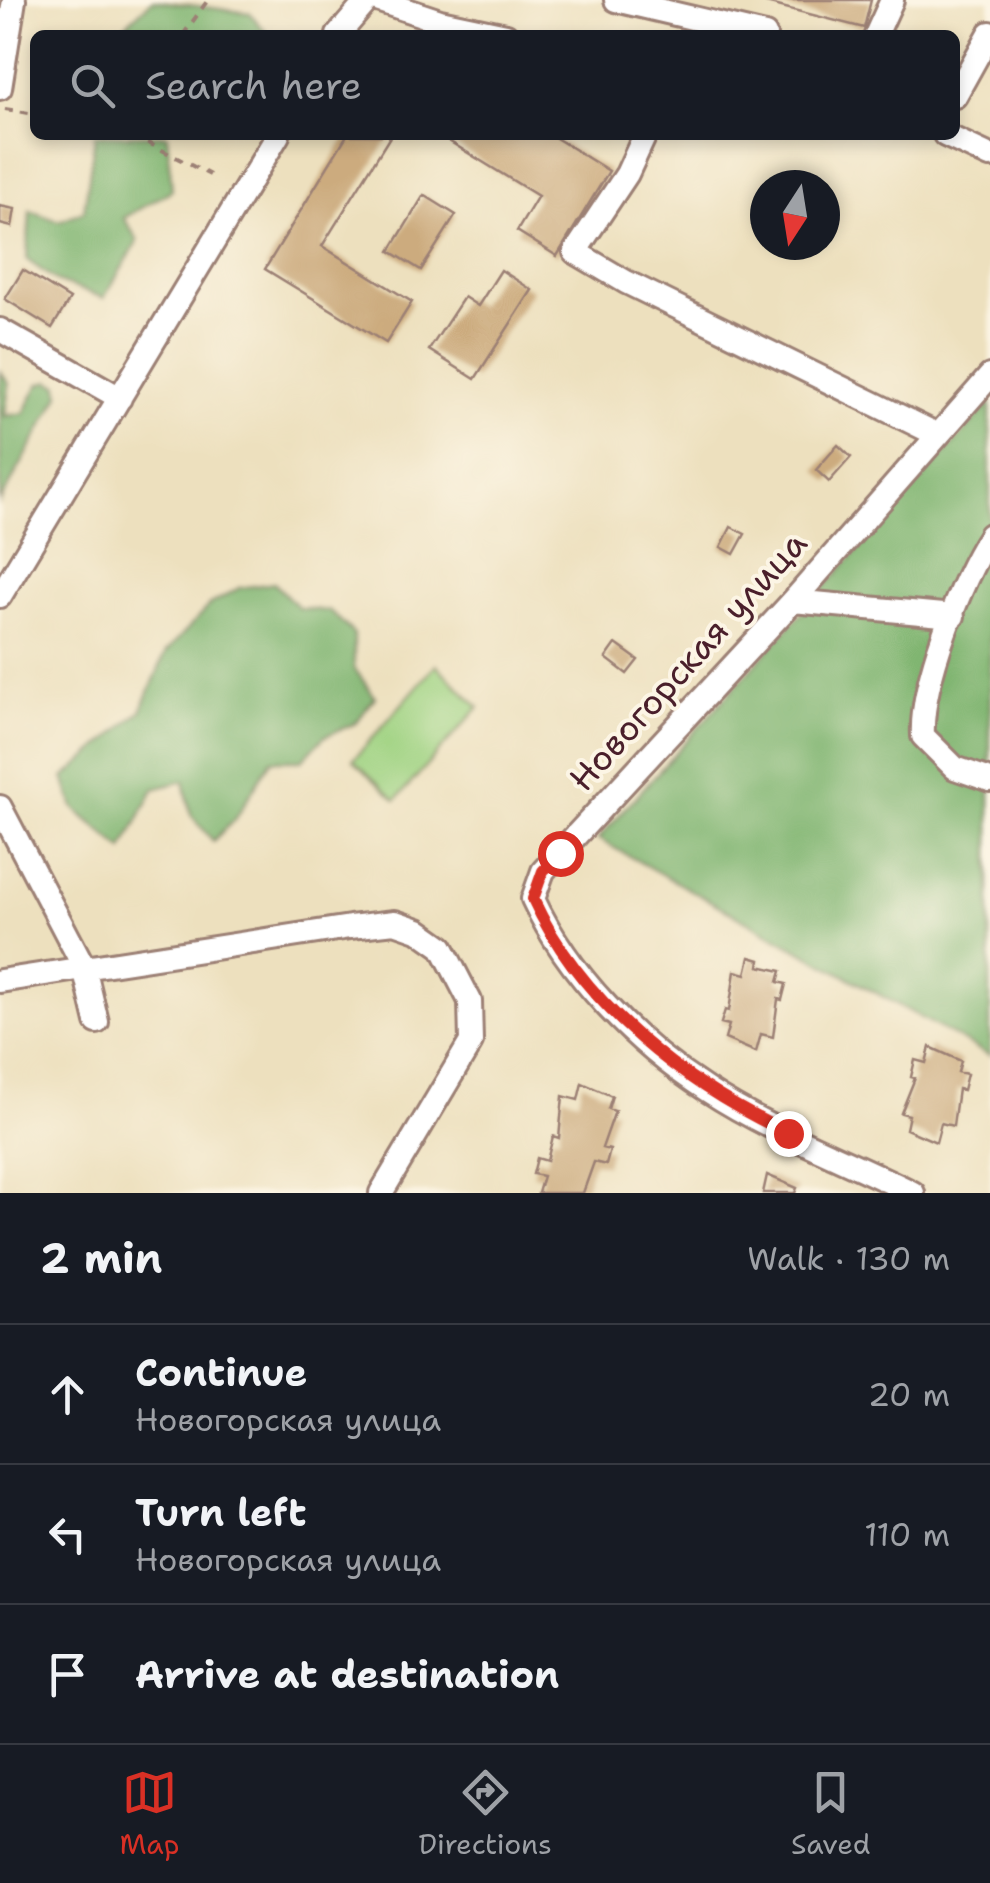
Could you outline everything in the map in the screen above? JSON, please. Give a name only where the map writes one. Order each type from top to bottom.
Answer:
[{"type":"street","points":[[0,88],[14,0]]},
{"type":"street","points":[[342,30],[368,0]]},
{"type":"street","points":[[377,0],[482,30]]},
{"type":"street","points":[[616,0],[744,30]]},
{"type":"street","points":[[878,30],[892,0]]},
{"type":"street","points":[[960,87],[990,33]]},
{"type":"street","points":[[0,596],[275,140]]},
{"type":"street","points":[[643,140],[628,174],[575,252],[626,282],[938,435]]},
{"type":"street","points":[[956,140],[990,156]]},
{"type":"street","points":[[0,330],[120,398]]},
{"type":"street","name":"Новогорская улица","points":[[913,1193],[705,1090],[596,995],[545,925],[533,899],[543,871],[793,602],[990,376]]},
{"type":"street","points":[[990,535],[953,616],[922,712],[923,736],[955,768],[990,780]]},
{"type":"street","points":[[793,602],[953,616]]},
{"type":"street","points":[[0,807],[84,967],[96,1022]]},
{"type":"street","points":[[0,981],[394,922],[418,930],[442,947],[470,1001],[471,1042],[381,1193]]},
{"type":"path","points":[[187,30],[208,0]]},
{"type":"path","points":[[0,108],[30,113]]},
{"type":"path","points":[[143,140],[210,175]]},
{"type":"green space","points":[[152,0],[250,13],[264,30],[120,30]]},
{"type":"green space","points":[[94,140],[167,140],[172,190],[124,218],[138,241],[104,298],[58,282],[27,260],[30,211],[59,221],[84,211]]},
{"type":"green space","points":[[0,371],[9,384],[5,416],[24,413],[39,384],[49,381],[59,385],[60,395],[0,502]]},
{"type":"green space","points":[[990,403],[990,1056],[598,839]]},
{"type":"green space","points":[[274,583],[299,608],[330,611],[354,634],[354,668],[375,697],[356,723],[325,736],[302,760],[271,760],[236,818],[213,841],[191,815],[184,781],[154,789],[123,850],[74,808],[64,778],[141,711],[166,652],[211,604],[239,588]]},
{"type":"green space","points":[[436,665],[479,707],[396,800],[353,760]]},
{"type":"building","points":[[754,0],[871,0],[864,28]]},
{"type":"building","points":[[344,140],[388,140],[322,246],[412,302],[386,343],[265,269]]},
{"type":"building","points":[[447,140],[559,140],[609,171],[557,256],[517,231],[538,196]]},
{"type":"building","points":[[424,195],[456,215],[421,270],[390,251]]},
{"type":"building","points":[[0,206],[15,209],[12,227],[0,224]]},
{"type":"building","points":[[23,270],[70,299],[52,328],[5,299]]},
{"type":"building","points":[[501,270],[532,290],[475,379],[429,350],[464,297],[478,306]]},
{"type":"building","points":[[838,445],[851,457],[829,482],[816,470]]},
{"type":"building","points":[[731,527],[745,534],[734,554],[721,547]]},
{"type":"building","points":[[616,644],[638,660],[627,674],[606,658]]},
{"type":"building","points":[[750,957],[760,960],[759,966],[781,971],[778,982],[786,984],[782,1000],[778,999],[773,1037],[761,1034],[756,1052],[725,1039],[729,1025],[721,1023],[725,1010],[729,1011],[735,971],[746,974]]},
{"type":"building","points":[[930,1047],[961,1061],[958,1072],[967,1074],[963,1090],[958,1089],[953,1126],[941,1123],[936,1142],[906,1129],[909,1115],[901,1113],[915,1078],[911,1077],[915,1060],[926,1063]]},
{"type":"building","points":[[582,1083],[612,1096],[608,1109],[615,1111],[602,1148],[610,1150],[606,1165],[594,1162],[583,1193],[538,1193],[543,1176],[533,1174],[537,1158],[547,1161],[553,1136],[559,1138],[563,1096],[578,1100]]},
{"type":"building","points":[[767,1175],[797,1188],[795,1193],[763,1193]]},
{"type":"route","points":[[560,853],[543,871],[533,899],[545,925],[596,995],[705,1090],[788,1133]]}]
